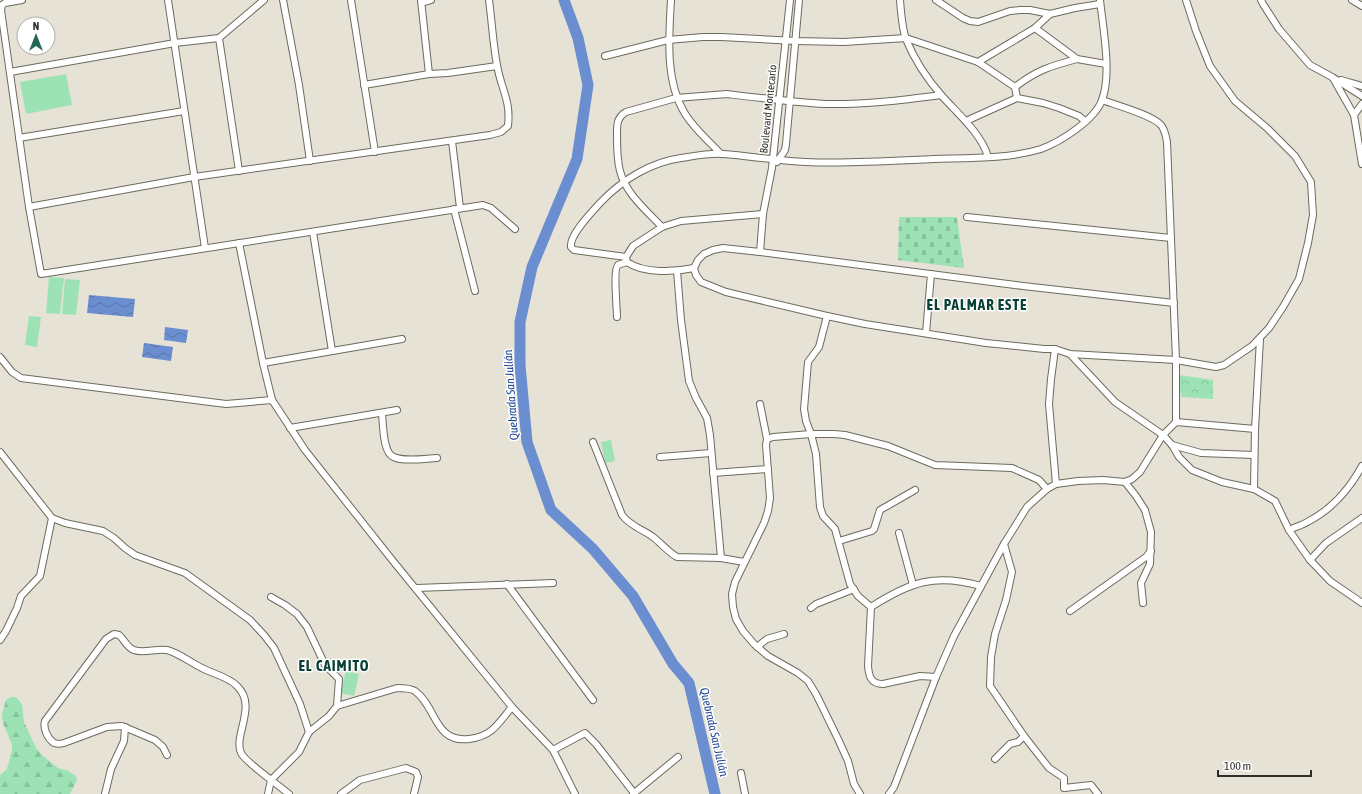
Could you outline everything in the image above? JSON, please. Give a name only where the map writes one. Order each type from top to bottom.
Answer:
[{"type":"street","points":[[22,0],[5,3],[2,5],[1,10],[29,207],[41,274],[483,205],[491,208],[515,229]]},
{"type":"street","points":[[168,0],[204,248]]},
{"type":"street","points":[[10,72],[175,43],[219,38],[264,0]]},
{"type":"street","points":[[283,0],[299,85],[310,161]]},
{"type":"street","points":[[351,0],[374,152]]},
{"type":"street","points":[[429,74],[422,1],[431,0]]},
{"type":"street","points":[[29,207],[194,177],[452,140],[490,136],[501,132],[508,126],[508,102],[497,66],[488,0]]},
{"type":"street","points":[[671,0],[668,40],[676,98],[690,121],[721,154]]},
{"type":"street","name":"Boulevard Montecarlo","points":[[776,160],[780,100],[790,0]]},
{"type":"street","name":"Boulevard Montecarlo","points":[[760,252],[763,214],[772,168],[776,160],[785,150],[786,144],[799,0]]},
{"type":"street","points":[[900,0],[906,38],[917,60],[941,95],[966,121],[986,149],[988,156]]},
{"type":"street","points":[[694,268],[677,271],[640,269],[626,260],[579,251],[571,248],[570,244],[575,233],[596,207],[624,182],[641,171],[671,160],[721,154],[806,162],[860,163],[1012,155],[1041,149],[1057,142],[1076,130],[1097,110],[1102,100],[1106,80],[1106,64],[1100,2],[1050,14],[1030,10],[1010,11],[978,22],[963,18],[936,0]]},
{"type":"street","points":[[1174,303],[1023,286],[722,248],[712,250],[704,254],[698,260],[694,268],[696,275],[701,282],[740,296],[865,324],[986,343],[1055,349],[1070,354],[1176,360],[1216,367],[1224,364],[1260,339],[1283,307],[1299,279],[1313,215],[1311,182],[1295,156],[1267,128],[1235,101],[1210,66],[1186,0]]},
{"type":"street","points":[[1262,0],[1262,4],[1278,29],[1310,65],[1362,96]]},
{"type":"street","points":[[1352,0],[1362,6]]},
{"type":"street","points":[[978,62],[1035,28],[1050,14]]},
{"type":"street","points":[[1035,28],[1077,58],[1106,64]]},
{"type":"street","points":[[605,56],[668,40],[721,37],[796,41],[860,42],[906,38],[978,62],[1015,87],[1017,98]]},
{"type":"street","points":[[219,38],[239,171]]},
{"type":"street","points":[[1015,87],[1029,76],[1045,68],[1077,58]]},
{"type":"street","points":[[364,85],[429,74],[448,74],[497,66]]},
{"type":"street","points":[[1332,77],[1362,86]]},
{"type":"street","points":[[1332,77],[1354,115],[1362,164]]},
{"type":"street","points":[[662,227],[629,191],[619,169],[617,155],[618,122],[620,115],[626,112],[676,98],[727,94],[826,104],[890,101],[941,95]]},
{"type":"street","points":[[966,121],[1017,98],[1059,108],[1079,116],[1086,121]]},
{"type":"street","points":[[889,794],[894,787],[936,677],[954,636],[1004,544],[1027,507],[1047,489],[1056,484],[1103,480],[1125,482],[1132,479],[1140,472],[1163,435],[1176,422],[1174,303],[1167,142],[1165,131],[1160,124],[1150,118],[1102,100]]},
{"type":"street","points":[[1354,115],[1362,104]]},
{"type":"street","points":[[19,138],[184,111]]},
{"type":"street","points":[[452,140],[457,208],[475,291]]},
{"type":"street","points":[[617,317],[615,279],[616,267],[626,260],[633,246],[662,227],[681,221],[763,214]]},
{"type":"street","points":[[967,217],[1171,238]]},
{"type":"street","points":[[313,232],[332,351]]},
{"type":"street","points":[[240,243],[263,363],[272,400],[310,456],[512,707],[553,750],[575,794]]},
{"type":"street","points":[[677,271],[686,368],[689,381],[696,398],[707,418],[710,435],[721,558]]},
{"type":"street","points":[[926,333],[931,274]]},
{"type":"street","points":[[827,316],[818,347],[808,362],[804,409],[817,464],[820,507],[823,516],[835,529],[850,584],[858,596],[871,607]]},
{"type":"street","points":[[263,363],[402,339]]},
{"type":"street","points":[[1254,489],[1255,429],[1260,339]]},
{"type":"street","points":[[1055,349],[1049,404],[1056,484]]},
{"type":"street","points":[[1070,354],[1115,402],[1163,435],[1172,445],[1179,457],[1192,470],[1222,482],[1254,489],[1275,501],[1289,530],[1310,560],[1330,581],[1362,604]]},
{"type":"street","points":[[0,357],[12,372],[21,378],[226,404],[272,400]]},
{"type":"street","points":[[760,404],[767,439],[766,445],[770,498],[764,523],[735,582],[732,594],[736,619],[743,631],[757,647],[768,656],[798,673],[808,681],[838,739],[848,761],[854,784],[860,794]]},
{"type":"street","points":[[290,428],[397,410]]},
{"type":"street","points":[[382,413],[386,447],[389,454],[395,458],[403,460],[437,458]]},
{"type":"street","points":[[1176,422],[1255,429]]},
{"type":"street","points":[[767,439],[811,434],[845,435],[888,446],[935,466],[1012,468],[1039,480],[1047,489]]},
{"type":"street","points":[[593,442],[626,521],[654,537],[677,557],[721,558],[744,562]]},
{"type":"street","points":[[1172,445],[1201,453],[1254,455]]},
{"type":"street","points":[[0,452],[52,518],[65,523],[103,531],[135,555],[185,573],[250,620],[274,648],[300,704],[309,732]]},
{"type":"street","points":[[660,457],[711,453]]},
{"type":"street","points":[[1289,530],[1310,521],[1332,505],[1353,482],[1362,466]]},
{"type":"street","points":[[713,473],[768,469]]},
{"type":"street","points":[[1125,482],[1145,510],[1151,532],[1150,564],[1141,583],[1143,602]]},
{"type":"street","points":[[839,541],[872,531],[880,510],[915,490]]},
{"type":"street","points":[[0,640],[6,631],[22,596],[40,576],[52,518]]},
{"type":"street","points":[[1310,560],[1326,543],[1362,518]]},
{"type":"street","points":[[899,533],[913,585]]},
{"type":"street","points":[[1004,544],[1012,572],[1006,600],[995,634],[991,657],[990,686],[1024,736],[1049,768],[1064,778],[1064,788],[1091,785],[1098,794]]},
{"type":"street","points":[[1070,611],[1146,557],[1151,551]]},
{"type":"street","points":[[871,607],[889,595],[927,581],[941,579],[962,581],[981,586]]},
{"type":"street","points":[[416,588],[553,583]]},
{"type":"street","points":[[506,584],[593,700]]},
{"type":"street","points":[[811,608],[816,604],[854,589]]},
{"type":"street","points":[[268,794],[271,780],[299,752],[309,732],[329,716],[336,706],[339,679],[325,665],[307,627],[297,614],[271,596]]},
{"type":"street","points":[[871,607],[868,666],[869,676],[873,681],[877,684],[883,684],[920,676],[936,677]]},
{"type":"street","points":[[167,755],[155,740],[122,726],[107,727],[64,744],[54,742],[44,730],[45,721],[106,639],[114,634],[119,635],[130,648],[134,650],[168,650],[238,686],[246,703],[240,745],[241,753],[247,761],[289,794]]},
{"type":"street","points":[[757,647],[767,639],[784,634]]},
{"type":"street","points":[[336,706],[397,688],[407,688],[415,691],[421,698],[445,734],[453,738],[463,739],[482,735],[492,730],[512,707]]},
{"type":"street","points":[[105,794],[111,769],[124,741],[125,727]]},
{"type":"street","points":[[553,750],[585,733],[596,744],[633,794],[678,757]]},
{"type":"street","points":[[995,759],[1010,744],[1018,742],[1024,736]]},
{"type":"street","points":[[341,794],[360,780],[406,768],[416,772],[418,777],[414,794]]},
{"type":"street","points":[[741,773],[745,794]]},
{"type":"green space","points":[[66,74],[72,105],[26,114],[20,82]]},
{"type":"green space","points":[[899,217],[956,217],[964,268],[898,260]]},
{"type":"green space","points":[[49,277],[64,278],[60,314],[46,313]]},
{"type":"green space","points":[[65,279],[80,280],[76,315],[62,314]]},
{"type":"green space","points":[[29,316],[41,317],[37,347],[25,345]]},
{"type":"green space","points":[[1179,375],[1213,380],[1213,399],[1181,397]]},
{"type":"green space","points":[[611,440],[615,461],[605,463],[601,442]]},
{"type":"green space","points":[[346,671],[359,674],[354,696],[340,693]]},
{"type":"green space","points":[[11,697],[16,697],[22,704],[24,722],[36,748],[43,756],[58,768],[68,771],[76,776],[77,780],[70,794],[0,794],[0,775],[7,769],[12,750],[12,745],[3,723],[2,714],[6,700]]},
{"type":"water","points":[[89,295],[135,299],[133,317],[87,313]]},
{"type":"water","points":[[165,327],[188,330],[186,343],[164,340]]},
{"type":"water","points":[[144,343],[173,347],[171,361],[142,357]]},
{"type":"waterway","name":"Quebrada San Julián","points":[[564,0],[578,38],[588,85],[577,159],[532,267],[520,322],[520,365],[527,442],[551,510],[593,549],[633,596],[673,664],[689,683],[715,794]]},
{"type":"district","name":"EL PALMAR ESTE","points":[[977,305]]},
{"type":"district","name":"EL CAIMITO","points":[[334,666]]}]
